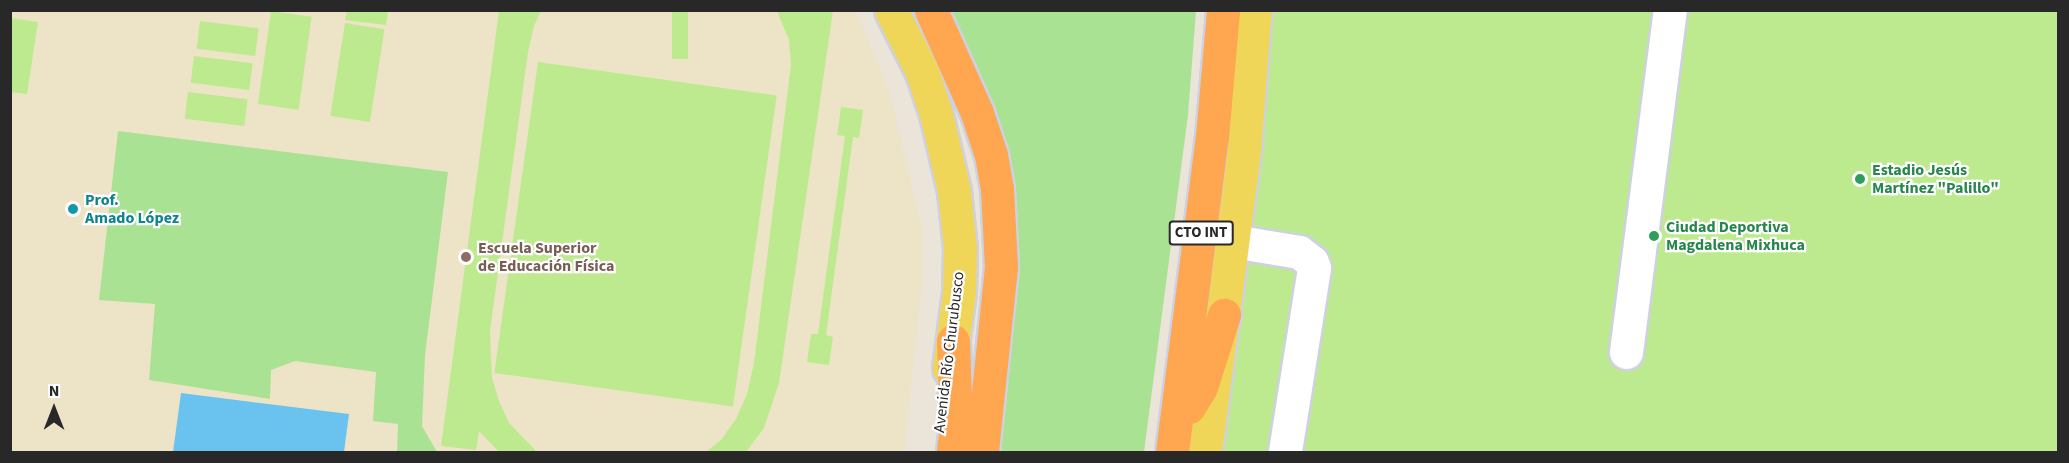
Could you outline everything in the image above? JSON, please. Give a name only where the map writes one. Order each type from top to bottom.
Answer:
[{"type":"highway","points":[[931,10],[977,114],[991,155],[997,188],[1001,267],[982,453]]},
{"type":"highway","name":"CTO INT","points":[[1174,441],[1212,137],[1223,10]]},
{"type":"highway","points":[[1174,441],[1201,387],[1224,315]]},
{"type":"highway","points":[[952,341],[956,426],[954,453]]},
{"type":"main road","name":"Avenida Río Churubusco","points":[[891,10],[922,72],[933,103],[954,191],[960,248],[959,292],[937,453]]},
{"type":"main road","name":"CTO INT","points":[[1205,453],[1244,152],[1255,10]]},
{"type":"lane","points":[[1626,352],[1670,10]]},
{"type":"lane","points":[[1233,241],[1299,252],[1312,262],[1314,268],[1285,453]]},
{"type":"shaded area","name":"Escuela Superior de Educación Física","points":[[10,11],[856,11],[889,90],[922,228],[922,285],[904,452],[11,452]]},
{"type":"green space","points":[[271,11],[312,17],[299,110],[258,104]]},
{"type":"green space","points":[[347,11],[388,11],[386,25],[345,20]]},
{"type":"green space","points":[[499,11],[541,11],[534,26],[528,52],[490,331],[492,378],[499,401],[509,423],[537,452],[499,452],[479,431],[476,450],[441,446]]},
{"type":"green space","points":[[672,11],[688,11],[688,59],[672,59]]},
{"type":"green space","points":[[777,11],[833,11],[779,383],[764,428],[746,452],[706,452],[721,440],[736,419],[747,394],[754,363],[791,65],[789,40]]},
{"type":"green space","points":[[943,11],[1196,11],[1188,115],[1144,452],[996,452],[1007,265]]},
{"type":"green space","name":"Ciudad Deportiva Magdalena Mixhuca","points":[[1274,11],[2058,11],[2058,452],[1221,452],[1259,170]]},
{"type":"green space","points":[[11,18],[38,22],[27,94],[11,92]]},
{"type":"green space","points":[[200,21],[259,28],[255,56],[197,49]]},
{"type":"green space","points":[[345,23],[385,29],[370,122],[330,116]]},
{"type":"green space","points":[[194,56],[253,63],[249,90],[191,83]]},
{"type":"green space","points":[[538,62],[777,96],[733,406],[494,373]]},
{"type":"green space","points":[[188,92],[248,99],[244,126],[185,119]]},
{"type":"green space","points":[[841,107],[863,110],[859,138],[853,137],[826,335],[833,337],[829,365],[807,362],[811,334],[818,334],[845,136],[837,135]]},
{"type":"green space","points":[[118,131],[448,172],[425,355],[422,426],[437,452],[397,452],[398,424],[373,421],[376,372],[295,361],[271,370],[270,399],[149,380],[155,304],[99,300]]},
{"type":"water","points":[[181,393],[349,414],[344,452],[173,452]]},
{"type":"place","name":"Estadio Jesús Martínez \"Palillo\"","points":[[1860,179]]},
{"type":"place","name":"Prof. Amado López","points":[[73,209]]},
{"type":"place","name":"Ciudad Deportiva Magdalena Mixhuca","points":[[1654,236]]},
{"type":"place","name":"Escuela Superior de Educación Física","points":[[466,257]]}]
